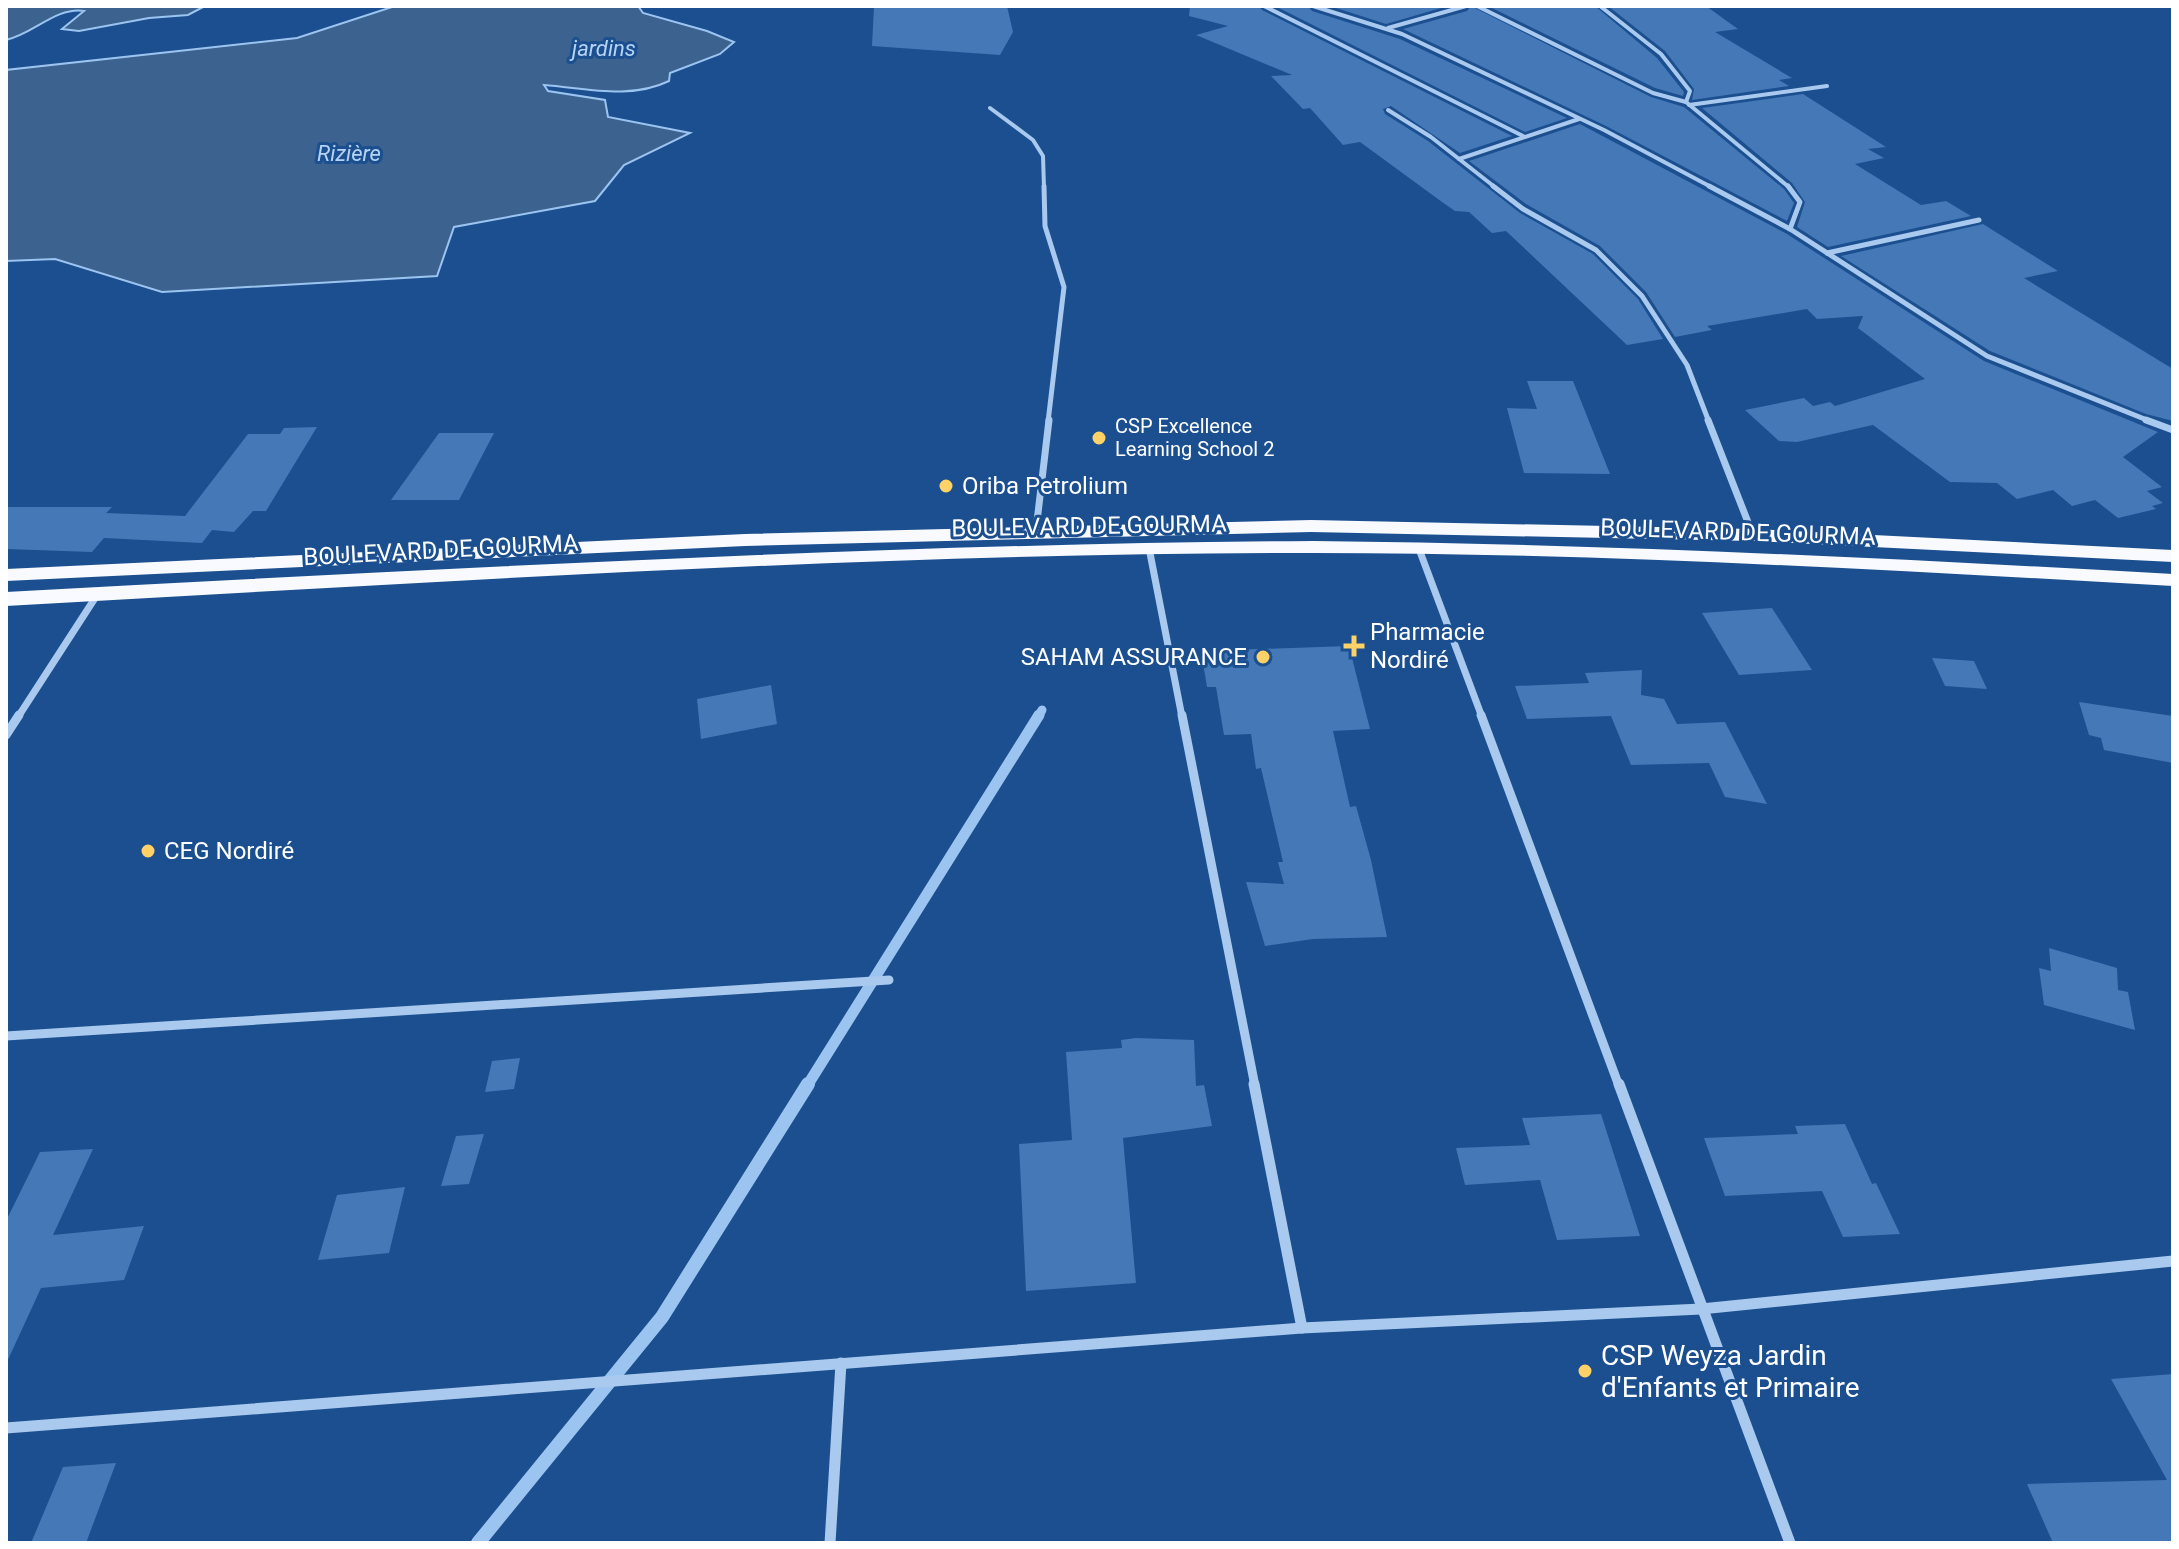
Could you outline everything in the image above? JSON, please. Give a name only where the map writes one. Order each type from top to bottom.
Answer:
[{"type":"highway","name":"BOULEVARD DE GOURMA","points":[[6,575],[430,553],[1036,530],[1311,526],[1753,535],[2173,556]]},
{"type":"highway","name":"BOULEVARD DE GOURMA","points":[[6,599],[742,562],[1149,548],[1419,549],[1756,557],[2173,580]]},
{"type":"street","points":[[1264,6],[1523,136]]},
{"type":"street","points":[[1313,6],[1387,28],[1579,119],[1790,229],[1987,356],[2173,430]]},
{"type":"street","points":[[1387,28],[1466,6]]},
{"type":"street","points":[[1477,6],[1653,93],[1688,104],[1792,189],[1800,202],[1790,229]]},
{"type":"street","points":[[1600,6],[1674,68],[1690,91],[1688,104]]},
{"type":"street","points":[[1688,104],[1827,86]]},
{"type":"street","points":[[990,108],[1033,140],[1043,156],[1045,226],[1064,287],[1036,530]]},
{"type":"street","points":[[1388,110],[1459,159],[1523,209],[1596,250],[1642,296],[1687,365],[1753,535]]},
{"type":"street","points":[[1459,159],[1579,119]]},
{"type":"street","points":[[1827,253],[1979,220]]},
{"type":"street","points":[[1149,548],[1302,1328]]},
{"type":"street","points":[[1419,549],[1790,1543]]},
{"type":"street","points":[[6,735],[98,594]]},
{"type":"street","points":[[6,1036],[889,980]]},
{"type":"street","points":[[6,1428],[1302,1328],[1701,1309],[2173,1261]]},
{"type":"street","points":[[830,1543],[841,1363]]},
{"type":"water","points":[[6,6],[205,6],[188,15],[149,18],[79,31],[62,29],[84,11],[73,11],[6,40]]},
{"type":"water","name":"Rizière","points":[[395,6],[638,6],[643,13],[734,42],[720,54],[670,73],[669,81],[654,87],[608,91],[544,85],[548,91],[605,100],[608,117],[690,133],[624,165],[595,201],[454,227],[437,276],[162,292],[55,259],[6,261],[6,70],[297,38]]},
{"type":"building","points":[[874,6],[1007,6],[1013,32],[1000,55],[872,46]]},
{"type":"building","points":[[1190,6],[1259,6],[1512,136],[1460,153],[1391,106],[1383,109],[1385,114],[1428,141],[1520,213],[1593,254],[1638,299],[1663,339],[1627,345],[1506,231],[1492,233],[1469,212],[1455,211],[1360,142],[1343,145],[1310,108],[1303,109],[1271,76],[1292,75],[1196,35],[1228,26],[1189,16]]},
{"type":"building","points":[[1275,6],[1308,6],[1312,11],[1400,39],[1567,118],[1525,132]]},
{"type":"building","points":[[1330,6],[1448,6],[1386,24]]},
{"type":"building","points":[[1471,6],[1651,97],[1684,107],[1784,189],[1794,203],[1787,221],[1606,126],[1403,29],[1467,11]]},
{"type":"building","points":[[1488,6],[1595,6],[1657,58],[1684,92],[1683,96],[1655,88]]},
{"type":"building","points":[[1608,6],[1706,6],[1738,29],[1715,32],[1792,78],[1779,80],[1789,86],[1692,100],[1694,89],[1665,51]]},
{"type":"building","points":[[1803,94],[1886,147],[1868,149],[1884,158],[1855,164],[1921,205],[1946,201],[1971,216],[1828,247],[1797,227],[1805,202],[1792,183],[1702,108]]},
{"type":"building","points":[[1580,124],[1787,234],[1984,361],[2158,432],[2123,457],[2162,487],[2147,491],[2163,503],[2152,506],[2156,509],[2118,518],[2095,500],[2072,506],[2053,490],[2017,499],[1997,483],[1950,482],[1873,425],[1797,442],[1779,441],[1745,410],[1804,398],[1813,406],[1830,402],[1835,406],[1925,379],[1858,328],[1863,316],[1817,319],[1807,309],[1707,326],[1712,330],[1675,337],[1646,292],[1600,246],[1526,204],[1469,161]]},
{"type":"building","points":[[1983,224],[2058,271],[2024,278],[2173,369],[2173,421],[2146,414],[1990,351],[1841,256]]},
{"type":"building","points":[[1527,381],[1573,381],[1610,474],[1524,473],[1507,408],[1537,409]]},
{"type":"building","points":[[317,427],[266,511],[253,511],[234,532],[212,530],[202,543],[104,538],[92,552],[6,549],[6,507],[112,507],[106,513],[185,516],[248,434],[280,434],[284,428]]},
{"type":"building","points":[[439,433],[494,433],[459,500],[391,500]]},
{"type":"building","points":[[1772,608],[1812,670],[1739,675],[1702,613]]},
{"type":"building","points":[[1349,646],[1370,729],[1333,731],[1350,807],[1356,806],[1371,860],[1387,937],[1313,939],[1265,946],[1246,882],[1284,884],[1278,862],[1283,862],[1261,768],[1256,769],[1251,734],[1224,735],[1216,687],[1207,687],[1201,651]]},
{"type":"building","points":[[1932,658],[1974,661],[1987,689],[1945,686]]},
{"type":"building","points":[[1642,670],[1641,695],[1664,699],[1677,724],[1725,722],[1767,804],[1725,797],[1709,763],[1631,765],[1611,716],[1527,719],[1515,686],[1589,683],[1585,673]]},
{"type":"building","points":[[771,685],[777,724],[701,739],[697,699]]},
{"type":"building","points":[[2079,702],[2173,716],[2173,763],[2104,750],[2101,738],[2089,735]]},
{"type":"building","points":[[2049,948],[2117,968],[2118,990],[2128,992],[2135,1030],[2044,1005],[2039,968],[2051,971]]},
{"type":"building","points":[[1121,1040],[1194,1040],[1196,1086],[1204,1085],[1212,1126],[1123,1138],[1136,1283],[1026,1291],[1019,1144],[1072,1140],[1066,1052],[1122,1048]]},
{"type":"building","points":[[520,1058],[514,1089],[485,1092],[492,1061]]},
{"type":"building","points":[[1601,1114],[1640,1236],[1557,1240],[1540,1180],[1465,1185],[1456,1148],[1530,1145],[1522,1118]]},
{"type":"building","points":[[1845,1124],[1872,1184],[1876,1183],[1900,1234],[1843,1237],[1822,1191],[1725,1196],[1704,1138],[1798,1134],[1795,1126]]},
{"type":"building","points":[[484,1134],[469,1184],[441,1186],[456,1136]]},
{"type":"building","points":[[93,1149],[53,1235],[144,1226],[124,1280],[41,1288],[6,1364],[6,1221],[40,1152]]},
{"type":"building","points":[[405,1187],[389,1253],[318,1260],[337,1195]]},
{"type":"building","points":[[2173,1374],[2173,1543],[2053,1543],[2027,1484],[2167,1480],[2111,1379]]},
{"type":"building","points":[[116,1463],[86,1543],[31,1543],[63,1467]]},
{"type":"waterway","points":[[1038,717],[1042,710]]},
{"type":"waterway","points":[[807,1086],[1039,715]]},
{"type":"waterway","points":[[478,1543],[662,1317],[808,1084]]},
{"type":"place","name":"CSP Excellence Learning School 2","points":[[1099,438]]},
{"type":"place","name":"Oriba Petrolium","points":[[946,486]]},
{"type":"place","name":"Pharmacie Nordiré","points":[[1354,646]]},
{"type":"place","name":"SAHAM ASSURANCE","points":[[1263,657]]},
{"type":"place","name":"CEG Nordiré","points":[[148,851]]},
{"type":"place","name":"CSP Weyza Jardin d'Enfants et Primaire","points":[[1585,1371]]},
{"type":"water label","name":"jardins","points":[[604,48]]}]
